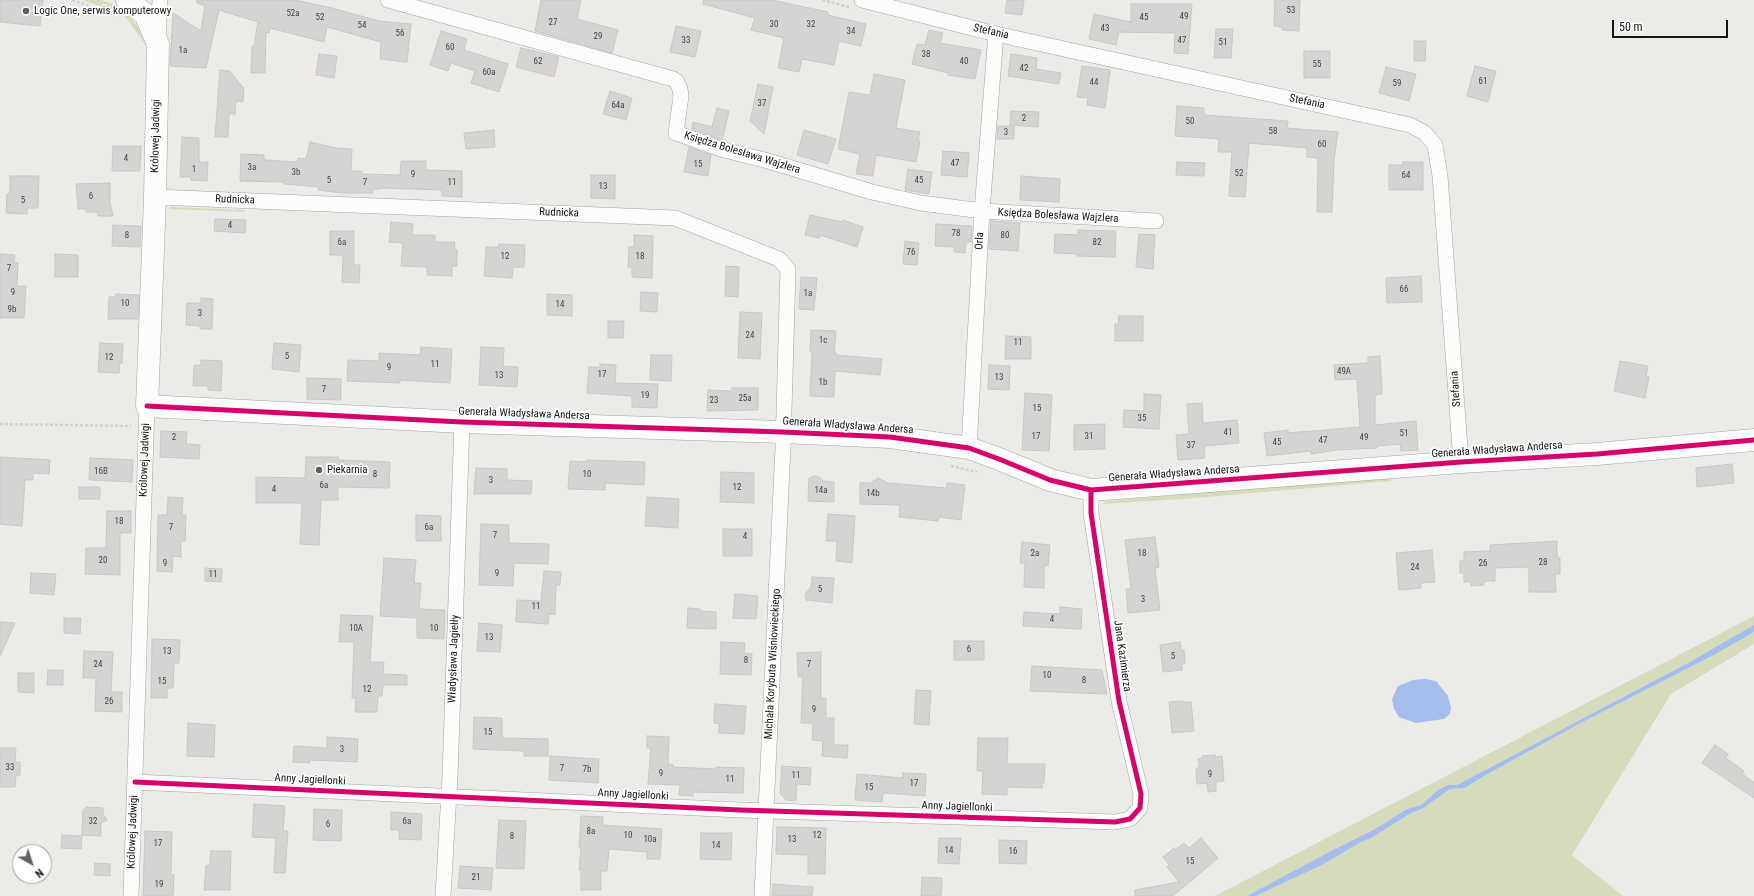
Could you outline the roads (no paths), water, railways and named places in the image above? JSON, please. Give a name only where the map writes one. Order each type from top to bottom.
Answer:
[{"type":"street","name":"Królowej Jadwigi","points":[[131,896],[155,198],[160,0]]},
{"type":"street","name":"Księdza Bolesława Wajzlera","points":[[388,0],[673,79],[680,89],[681,96],[676,133],[722,149],[890,197],[921,203],[982,211],[1156,221]]},
{"type":"street","name":"Stefania","points":[[862,0],[996,34],[1410,125],[1418,128],[1431,138],[1435,145],[1440,176],[1461,462]]},
{"type":"street","points":[[125,9],[145,14],[158,44]]},
{"type":"street","name":"Orla","points":[[969,448],[982,211],[996,34]]},
{"type":"street","name":"Rudnicka","points":[[155,198],[675,218],[779,259],[788,269],[783,432]]},
{"type":"street","name":"Generała Władysława Andersa","points":[[147,406],[462,422],[783,432],[890,437],[969,448],[1050,480],[1091,490],[1461,462],[1597,454],[1754,440]]},
{"type":"street","name":"Władysława Jagiełły","points":[[443,896],[449,798],[462,422]]},
{"type":"street","name":"Michała Korybuta Wiśniowieckiego","points":[[762,896],[783,432]]},
{"type":"street","name":"Jana Kazimierza","points":[[1091,490],[1091,513],[1118,701],[1141,794],[1140,808],[1130,820]]},
{"type":"street","name":"Anny Jagiellonki","points":[[135,782],[449,798],[766,811],[1115,822],[1130,820]]},
{"type":"water","points":[[1754,625],[1754,632],[1712,656],[1579,724],[1465,788],[1450,789],[1422,809],[1411,813],[1373,837],[1361,842],[1324,864],[1256,896],[1247,896],[1375,829],[1407,809],[1421,805],[1438,790],[1448,785],[1457,785],[1695,659]]},
{"type":"water","points":[[1425,679],[1436,681],[1448,696],[1451,707],[1450,714],[1444,719],[1416,723],[1399,717],[1394,709],[1392,699],[1398,686],[1413,680]]},
{"type":"place","name":"Logic One, serwis komputerowy","points":[[26,11]]},
{"type":"place","name":"Piekarnia","points":[[319,470]]}]
